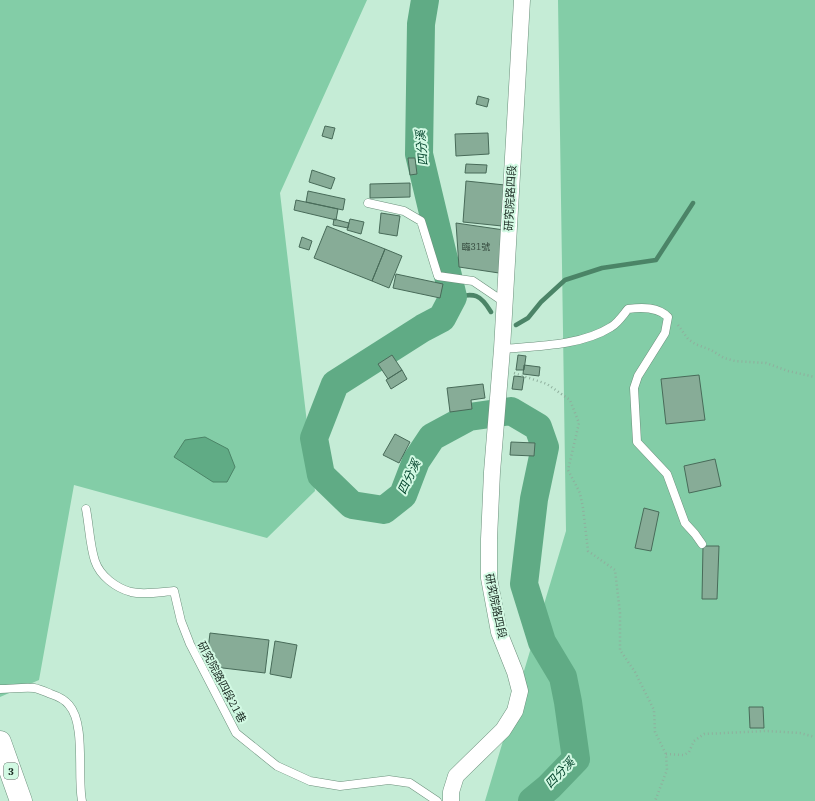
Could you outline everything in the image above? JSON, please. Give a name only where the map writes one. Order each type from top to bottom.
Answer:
[{"type":"highway","name":"3","points":[[0,742],[21,801]]},
{"type":"street","name":"研究院路四段","points":[[451,801],[451,792],[456,776],[503,730],[515,711],[520,691],[515,672],[499,632],[489,578],[488,539],[502,349],[522,0]]},
{"type":"lane","points":[[368,204],[404,211],[421,221],[438,276],[473,281],[504,302]]},
{"type":"lane","points":[[502,349],[550,344],[586,338],[612,327],[628,309],[641,308],[662,311],[668,317],[665,333],[638,376],[634,388],[637,442],[667,474],[685,523],[702,544]]},
{"type":"lane","name":"研究院路四段21巷","points":[[86,509],[95,561],[106,577],[116,586],[131,592],[142,593],[174,590],[181,621],[190,644],[236,733],[277,766],[310,782],[340,786],[389,780],[410,783],[437,801]]},
{"type":"lane","points":[[0,689],[38,689],[56,696],[69,705],[76,718],[79,732],[80,790],[82,801]]},
{"type":"path","points":[[668,317],[679,325],[688,339],[724,358],[735,361],[766,363],[788,371],[815,378]]},
{"type":"path","points":[[500,368],[547,384],[570,400],[579,424],[568,470],[580,493],[588,551],[615,570],[620,613],[620,650],[636,672],[654,710],[654,732],[666,754],[667,770],[655,801]]},
{"type":"path","points":[[666,754],[684,755],[689,752],[694,741],[704,734],[766,731],[800,733],[815,737]]},
{"type":"shaded area","points":[[0,0],[367,0],[280,193],[315,491],[267,538],[74,485],[39,680],[0,697]]},
{"type":"shaded area","points":[[558,0],[815,0],[815,801],[485,801],[566,531]]},
{"type":"shaded area","points":[[205,437],[228,449],[235,467],[227,482],[213,482],[174,457],[185,440]]},
{"type":"building","points":[[478,96],[489,99],[487,107],[476,104]]},
{"type":"building","points":[[325,126],[335,128],[332,139],[322,136]]},
{"type":"building","points":[[488,133],[489,154],[456,156],[455,134]]},
{"type":"building","points":[[408,158],[415,158],[417,174],[410,175]]},
{"type":"building","points":[[466,164],[487,165],[486,173],[465,173]]},
{"type":"building","points":[[312,170],[335,178],[331,189],[309,182]]},
{"type":"building","points":[[466,181],[505,185],[502,226],[463,222]]},
{"type":"building","points":[[410,183],[410,197],[370,198],[370,184]]},
{"type":"building","points":[[308,191],[345,199],[343,210],[306,202]]},
{"type":"building","points":[[296,200],[338,209],[336,220],[294,210]]},
{"type":"building","points":[[381,213],[400,216],[397,236],[379,233]]},
{"type":"building","points":[[334,219],[349,223],[348,228],[333,225]]},
{"type":"building","points":[[350,219],[364,222],[361,234],[347,230]]},
{"type":"building","points":[[456,223],[504,230],[499,273],[459,267]]},
{"type":"building","points":[[327,226],[385,249],[372,281],[314,258]]},
{"type":"building","points":[[302,237],[312,241],[309,250],[299,247]]},
{"type":"building","points":[[385,249],[402,256],[389,288],[372,281]]},
{"type":"building","points":[[396,274],[443,284],[440,298],[393,288]]},
{"type":"building","points":[[392,355],[402,370],[388,379],[378,364]]},
{"type":"building","points":[[518,355],[526,356],[524,370],[516,370]]},
{"type":"building","points":[[524,365],[540,367],[539,376],[523,374]]},
{"type":"building","points":[[402,370],[407,379],[391,389],[386,380]]},
{"type":"building","points":[[699,375],[705,420],[666,424],[661,379]]},
{"type":"building","points":[[514,376],[524,377],[522,390],[512,389]]},
{"type":"building","points":[[483,384],[485,398],[471,400],[472,409],[450,412],[447,388]]},
{"type":"building","points":[[395,434],[410,442],[399,463],[383,455]]},
{"type":"building","points":[[511,442],[535,443],[534,456],[510,455]]},
{"type":"building","points":[[715,459],[721,486],[689,493],[684,466]]},
{"type":"building","points":[[644,508],[659,512],[651,551],[635,548]]},
{"type":"building","points":[[703,546],[719,546],[717,599],[702,599]]},
{"type":"building","points":[[210,633],[269,640],[265,673],[206,666]]},
{"type":"building","points":[[275,641],[297,645],[291,678],[270,674]]},
{"type":"building","points":[[749,707],[763,707],[764,728],[750,728]]},
{"type":"waterway","name":"四分溪","points":[[425,0],[421,24],[419,154],[453,297],[442,318],[423,328],[335,384],[314,438],[321,475],[352,505],[384,510],[403,495],[416,461],[432,437],[469,417],[511,411],[538,427],[545,447],[534,499],[524,584],[542,642],[563,677],[576,759],[549,787],[532,801]]},
{"type":"waterway","points":[[516,325],[528,318],[541,302],[565,280],[602,268],[656,260],[693,203]]},
{"type":"waterway","points":[[453,297],[466,295],[475,296],[483,301],[491,312]]}]
